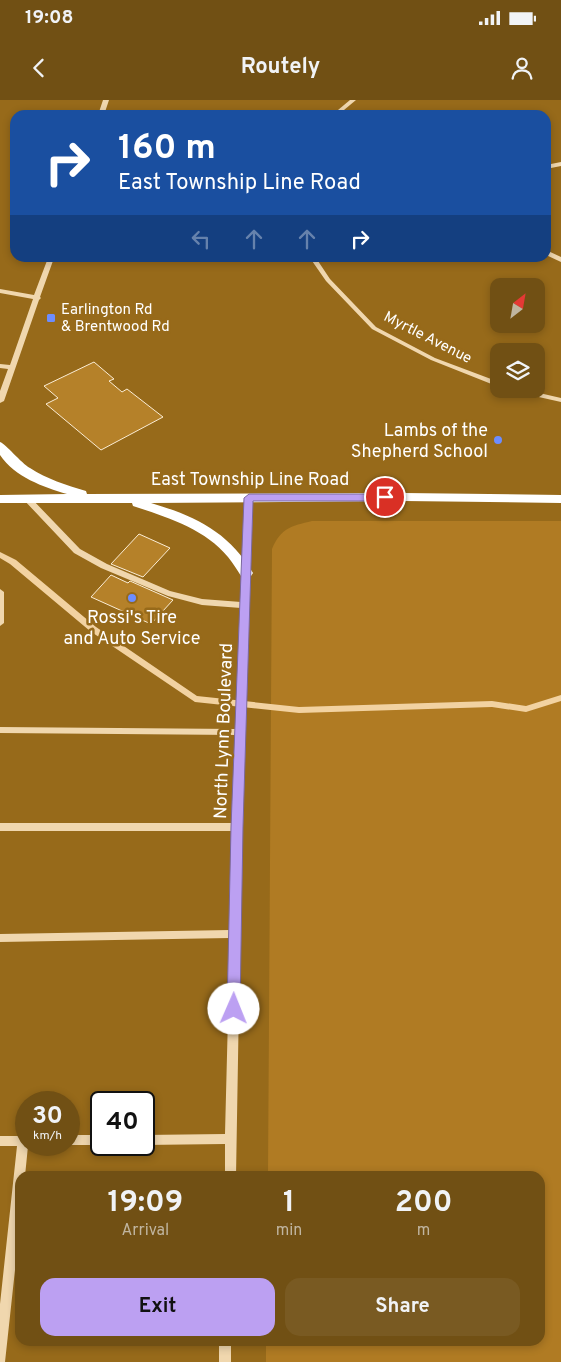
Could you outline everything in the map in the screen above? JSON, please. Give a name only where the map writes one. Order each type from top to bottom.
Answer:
[{"type":"highway","points":[[0,446],[4,454],[19,467],[38,478],[97,499]]},
{"type":"highway","points":[[125,498],[170,513],[210,533],[231,551],[246,573]]},
{"type":"highway","name":"East Township Line Road","points":[[0,499],[561,499]]},
{"type":"street","points":[[341,110],[353,100]]},
{"type":"street","points":[[0,401],[50,262]]},
{"type":"street","name":"Myrtle Avenue","points":[[316,262],[328,280],[374,328],[433,359],[490,381]]},
{"type":"street","points":[[0,291],[38,298]]},
{"type":"street","points":[[0,366],[12,367]]},
{"type":"street","points":[[545,396],[561,400]]},
{"type":"street","name":"North Lynn Boulevard","points":[[230,1171],[237,827],[249,498]]},
{"type":"street","points":[[27,499],[77,550],[104,566],[177,595],[202,602],[245,605]]},
{"type":"street","points":[[0,592],[0,623]]},
{"type":"street","points":[[0,730],[241,732]]},
{"type":"street","points":[[0,827],[237,827]]},
{"type":"street","points":[[0,938],[235,934]]},
{"type":"street","points":[[155,1140],[231,1139]]},
{"type":"street","points":[[0,1141],[15,1141]]},
{"type":"street","points":[[20,1171],[22,1156]]},
{"type":"street","points":[[0,1360],[2,1313],[15,1211]]},
{"type":"street","points":[[225,1346],[225,1362]]},
{"type":"shaded area","points":[[312,521],[561,521],[561,1362],[266,1362],[266,1346],[545,1346],[545,1171],[268,1171],[272,549],[283,532]]},
{"type":"building","points":[[94,362],[114,379],[109,381],[122,392],[127,389],[163,417],[101,450],[46,404],[58,398],[44,386]]},
{"type":"building","points":[[139,534],[170,548],[143,577],[111,564]]},
{"type":"building","name":"Rossi's Tire and Auto Service","points":[[111,575],[128,583],[130,581],[173,600],[151,624],[91,597]]},
{"type":"waterway","points":[[0,555],[13,562],[93,629],[195,699],[299,710],[492,704],[526,709],[561,698]]},
{"type":"place","name":"Earlington Rd & Brentwood Rd","points":[[51,318]]},
{"type":"place","name":"Lambs of the Shepherd School","points":[[498,440]]},
{"type":"place","name":"Rossi's Tire and Auto Service","points":[[132,598]]},
{"type":"route","points":[[234,1009],[237,827],[249,498],[385,497]]}]
